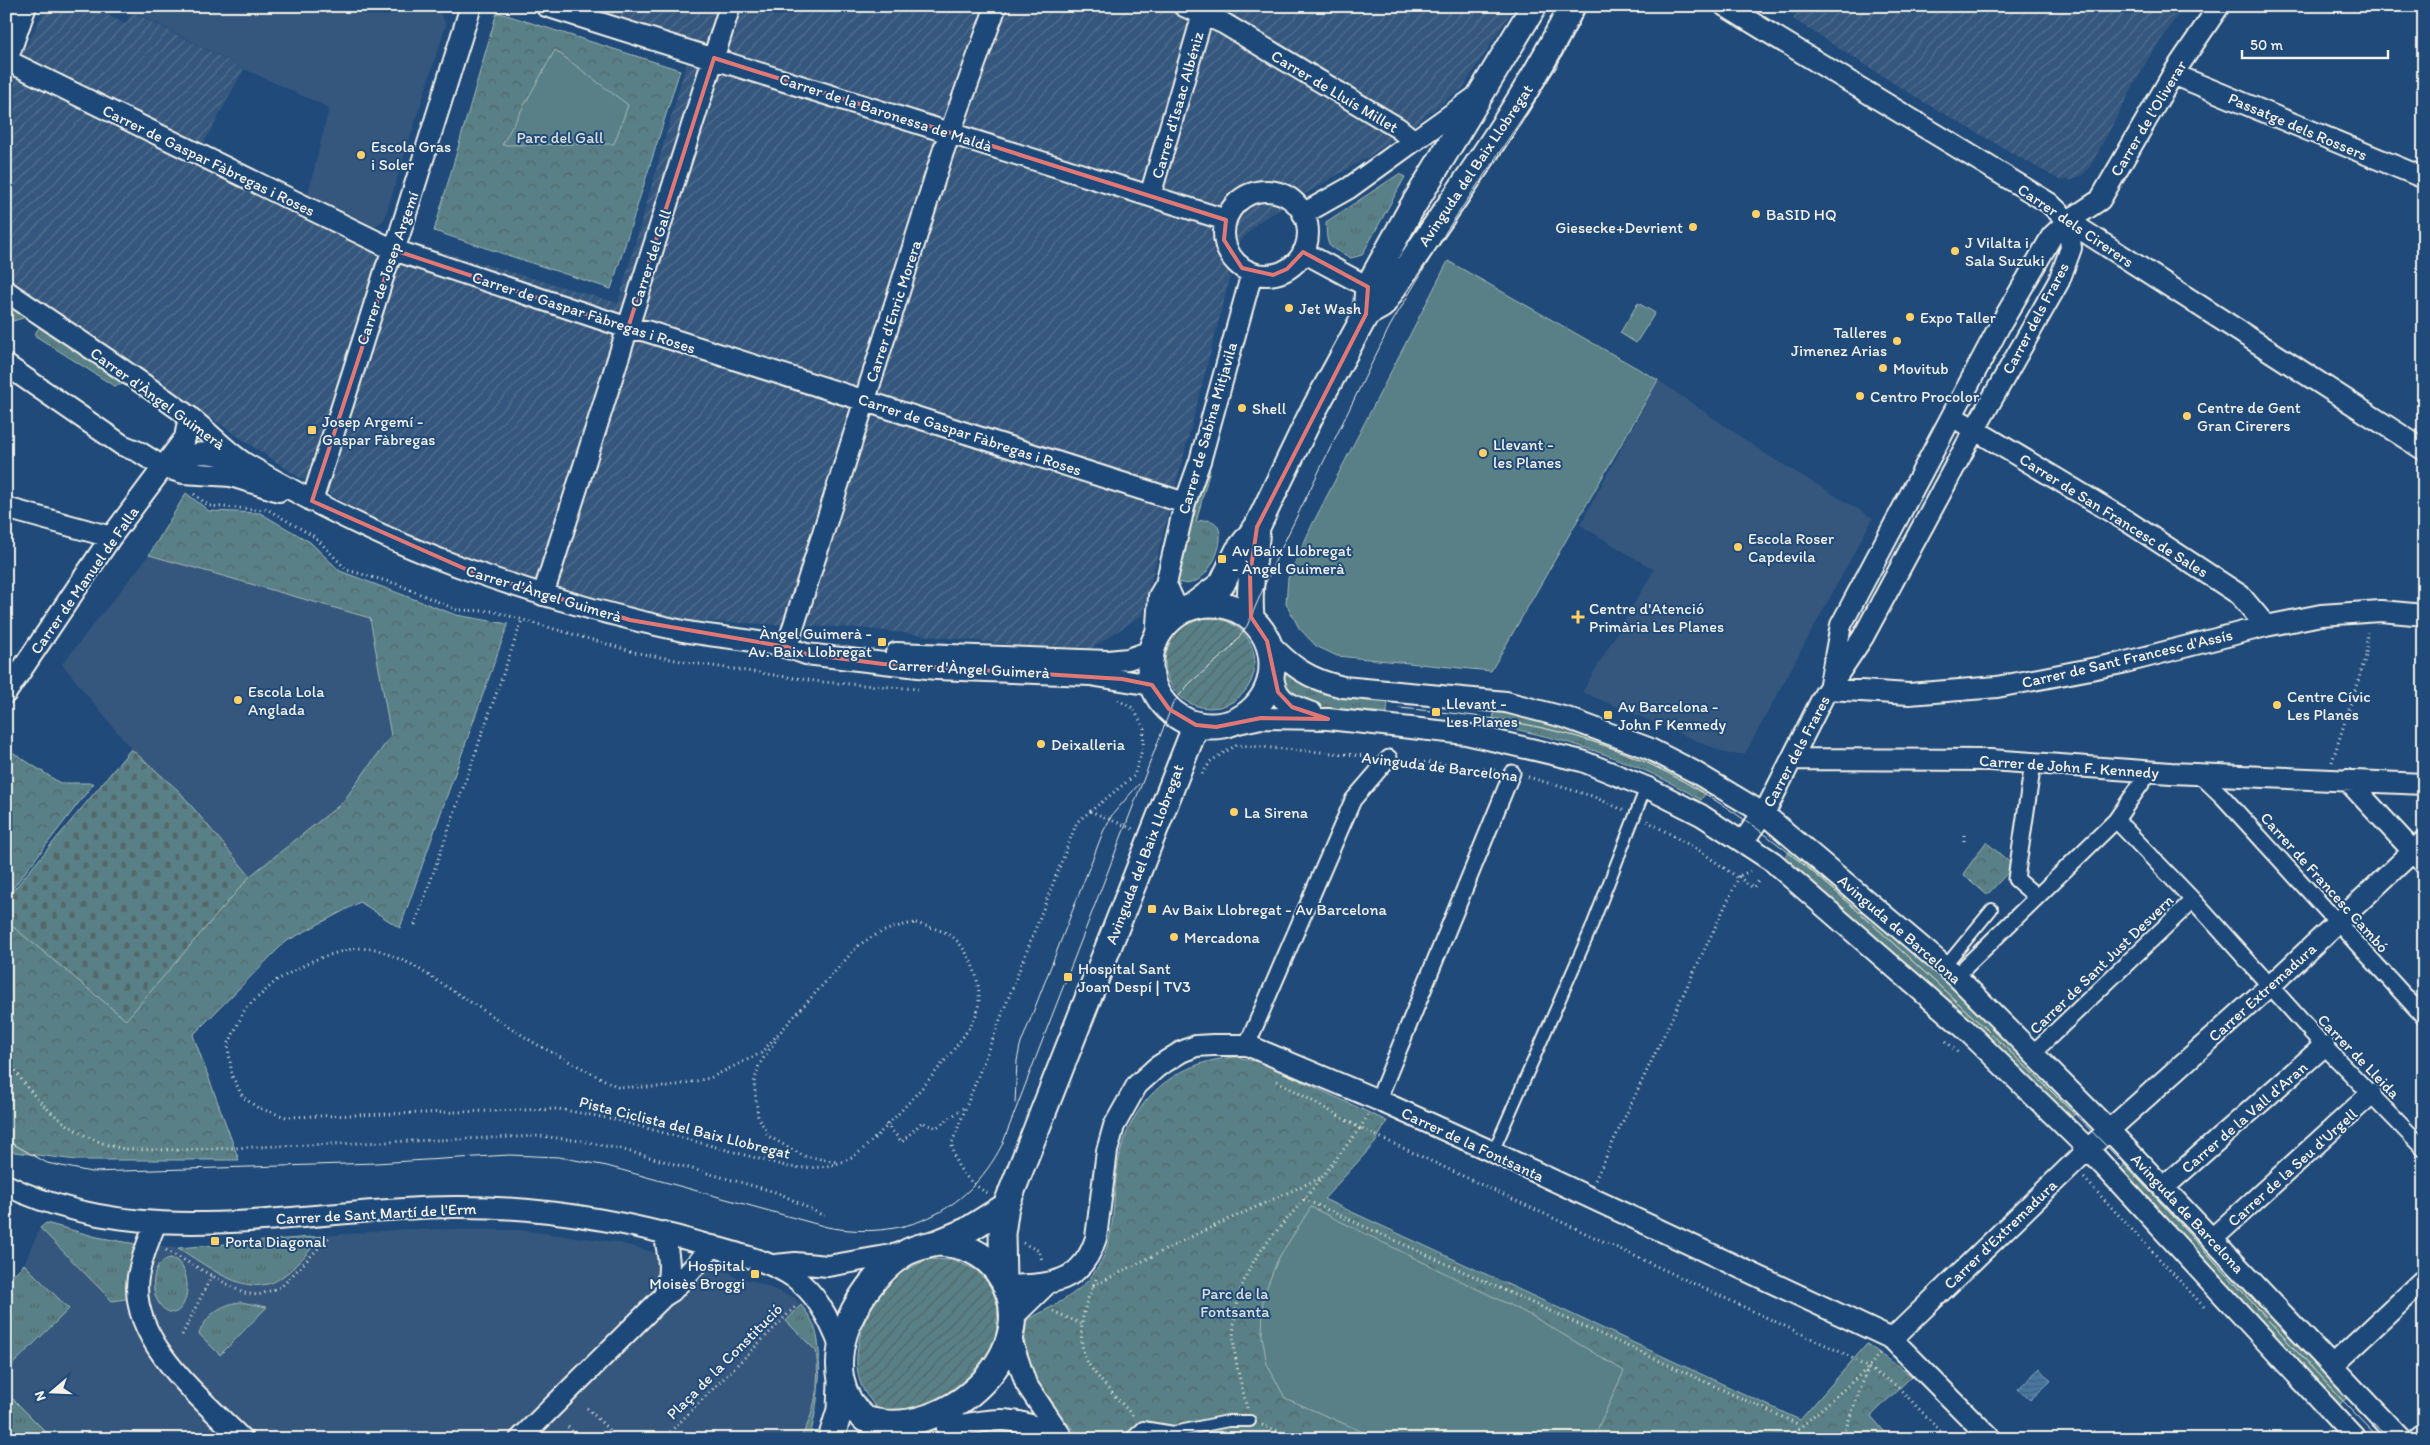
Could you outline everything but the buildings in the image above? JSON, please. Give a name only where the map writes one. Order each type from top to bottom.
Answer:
[{"type":"street","points":[[7,61],[26,6]]},
{"type":"street","name":"Carrer de Josep Argemí","points":[[312,501],[471,6]]},
{"type":"street","name":"Carrer de la Baronessa de Maldà","points":[[546,6],[1226,220]]},
{"type":"street","name":"Carrer del Gall","points":[[543,595],[730,6]]},
{"type":"street","name":"Carrer d'Enric Morera","points":[[787,647],[950,132],[996,6]]},
{"type":"street","name":"Carrer de Lluís Millet","points":[[1184,6],[1223,23],[1382,118],[1414,141],[1479,95]]},
{"type":"street","name":"Avinguda del Baix Llobregat","points":[[1188,608],[1222,584],[1238,551],[1257,527],[1310,417],[1366,314],[1368,286],[1479,95],[1534,6]]},
{"type":"street","name":"Avinguda del Baix Llobregat","points":[[1366,314],[1382,304],[1506,122],[1550,51],[1572,6]]},
{"type":"street","name":"Carrer dels Cirerers","points":[[1725,6],[2049,203],[2068,221],[2424,450]]},
{"type":"street","name":"Carrer de l'Oliverar","points":[[2068,221],[2100,200],[2173,74],[2219,6]]},
{"type":"street","name":"Carrer d'Isaac Albéniz","points":[[1150,196],[1204,14]]},
{"type":"street","name":"Carrer de Gaspar Fàbregas i Roses","points":[[7,61],[394,250],[628,328],[646,332],[1185,503]]},
{"type":"street","name":"Passatge dels Rossers","points":[[2173,74],[2424,178]]},
{"type":"street","points":[[1303,214],[1350,188],[1414,141]]},
{"type":"street","points":[[1266,191],[1278,193],[1293,202],[1303,214],[1307,224],[1308,240],[1298,261],[1287,269],[1273,275],[1252,273],[1242,268],[1228,252],[1224,240],[1226,220],[1236,203],[1244,197],[1266,191]]},
{"type":"street","name":"Carrer dels Frares","points":[[1829,689],[1842,625],[1953,417],[1999,326],[2052,236],[2068,221]]},
{"type":"street","name":"Carrer dels Frares","points":[[1743,842],[1763,813],[1829,689],[1863,637],[1974,428],[2058,281],[2071,248],[2068,221]]},
{"type":"street","points":[[1303,252],[1368,286]]},
{"type":"street","name":"Carrer de Sabina Mitjavila","points":[[1153,645],[1159,596],[1166,584],[1185,503],[1200,461],[1252,273]]},
{"type":"street","name":"Carrer d'Àngel Guimerà","points":[[6,291],[189,416],[244,463],[312,501],[409,546],[470,571],[543,595],[630,620],[702,634],[787,647],[806,654],[936,669],[1090,675],[1152,685]]},
{"type":"street","name":"Carrer d'Àngel Guimerà","points":[[6,365],[122,445],[139,452],[163,467],[183,473],[230,476],[312,501]]},
{"type":"street","name":"Carrer de Manuel de Falla","points":[[6,693],[112,537],[185,438],[189,416]]},
{"type":"street","name":"Carrer de San Francesc de Sales","points":[[1953,417],[2127,521],[2240,595],[2266,626]]},
{"type":"street","name":"Carrer de Manuel de Falla","points":[[163,467],[192,454],[208,452],[244,463]]},
{"type":"street","points":[[6,508],[112,537]]},
{"type":"street","name":"Avinguda del Baix Llobregat","points":[[1251,617],[1250,575],[1255,558],[1257,527]]},
{"type":"street","points":[[1166,584],[1174,602],[1188,608]]},
{"type":"street","points":[[1223,604],[1237,608],[1251,617],[1261,628],[1267,642],[1273,681],[1286,702],[1299,710],[1328,719],[1261,718],[1216,727],[1196,725],[1182,719],[1169,709],[1152,685],[1149,664],[1153,645],[1163,626],[1188,608],[1223,604]]},
{"type":"street","name":"Carrer de Sant Francesc d'Assís","points":[[1829,689],[1909,694],[1997,687],[2122,663],[2266,626],[2322,615],[2366,612],[2424,616]]},
{"type":"street","name":"Avinguda de Barcelona","points":[[1267,642],[1302,672],[1321,682],[1343,687],[1506,702],[1605,731],[1648,748],[1692,771],[1763,813],[1951,971],[2109,1130],[2401,1439]]},
{"type":"street","name":"Carrer d'Àngel Guimerà","points":[[787,647],[806,644],[882,652],[1108,661],[1128,659],[1153,645]]},
{"type":"street","points":[[1229,725],[1251,712],[1266,693],[1272,668]]},
{"type":"street","name":"Avinguda de Barcelona","points":[[1328,719],[1466,734],[1582,761],[1646,786],[1701,815],[1774,862],[1965,1029],[2088,1149],[2356,1439]]},
{"type":"street","name":"Avinguda del Baix Llobregat","points":[[1005,1283],[1002,1234],[1006,1206],[1150,836],[1196,725]]},
{"type":"street","points":[[1247,1045],[1352,800],[1389,758]]},
{"type":"street","name":"Carrer de John F. Kennedy","points":[[1792,759],[1990,760],[2150,771],[2424,784]]},
{"type":"street","points":[[2033,763],[2016,879],[2037,897]]},
{"type":"street","points":[[1951,971],[2037,897],[2116,820],[2150,771]]},
{"type":"street","name":"Carrer de Francesc Cambó","points":[[2198,773],[2223,797],[2424,1017]]},
{"type":"street","points":[[1378,1100],[1512,774]]},
{"type":"street","points":[[2347,780],[2420,852]]},
{"type":"street","name":"Carrer de Lleida","points":[[2116,820],[2193,900],[2324,1046],[2424,1149]]},
{"type":"street","name":"Carrer Extremadura","points":[[2109,1130],[2270,986],[2337,923],[2420,852]]},
{"type":"street","name":"Carrer de Sant Just Desvern","points":[[2033,1053],[2193,900]]},
{"type":"street","name":"Carrer de la Fontsanta","points":[[1005,1283],[1047,1284],[1070,1277],[1082,1266],[1092,1252],[1096,1238],[1107,1150],[1114,1126],[1137,1086],[1157,1067],[1181,1052],[1196,1046],[1213,1044],[1247,1045],[1378,1100],[1493,1152],[1892,1339],[1991,1439]]},
{"type":"street","name":"Carrer de la Vall d'Aran","points":[[2164,1188],[2324,1046]]},
{"type":"street","name":"Carrer de la Seu d'Urgell","points":[[2212,1239],[2371,1094]]},
{"type":"street","name":"Carrer d'Extremadura","points":[[1892,1339],[2109,1130]]},
{"type":"street","name":"Carrer de Sant Martí de l'Erm","points":[[6,1185],[51,1202],[98,1216],[156,1222],[218,1222],[453,1207],[537,1210],[588,1216],[664,1232],[775,1265],[812,1293],[823,1307],[841,1349]]},
{"type":"street","points":[[831,1439],[840,1410],[841,1349],[850,1316],[860,1298],[886,1267],[903,1253],[937,1243],[966,1231],[1006,1206]]},
{"type":"street","points":[[156,1222],[145,1247],[138,1278],[138,1304],[145,1324],[168,1363],[242,1439]]},
{"type":"street","points":[[664,1232],[670,1264],[669,1279],[664,1296]]},
{"type":"street","points":[[937,1243],[955,1244],[975,1252],[991,1263],[1005,1283],[1012,1328],[1026,1384],[1063,1439]]},
{"type":"street","points":[[520,1439],[664,1296],[672,1291],[713,1246]]},
{"type":"street","name":"Carrer de Sant Martí de l'Erm","points":[[775,1265],[795,1263],[828,1266],[903,1253]]},
{"type":"street","points":[[2333,1365],[2424,1280]]},
{"type":"street","name":"Carrer de la Fontsanta","points":[[1012,1328],[1047,1284]]},
{"type":"street","points":[[932,1434],[963,1418],[989,1390],[998,1374],[1012,1328]]},
{"type":"street","points":[[841,1377],[847,1397],[857,1413],[872,1426],[890,1434],[909,1437],[1005,1419],[1036,1426],[1063,1439]]},
{"type":"street","points":[[2417,1439],[2424,1433]]},
{"type":"lane","points":[[1493,1152],[1590,930],[1646,786]]},
{"type":"lane","points":[[1951,971],[1992,909]]},
{"type":"lane","points":[[1130,1439],[1142,1427],[1174,1432],[1228,1421],[1250,1421]]},
{"type":"path","points":[[191,492],[209,506],[267,510]]},
{"type":"path","points":[[415,925],[522,620]]},
{"type":"path","points":[[2331,764],[2366,656],[2367,626]]},
{"type":"path","points":[[965,1176],[952,1154],[952,1144],[1077,822],[1134,776],[1143,747],[1144,728],[1133,708],[1117,700]]},
{"type":"path","name":"Avinguda de Barcelona","points":[[1199,780],[1211,762],[1236,745],[1389,758],[1512,774],[1575,790],[1636,815],[1700,851],[1753,888],[1758,881]]},
{"type":"path","points":[[1090,811],[1150,836]]},
{"type":"path","points":[[1964,834],[1964,841]]},
{"type":"path","points":[[1587,1197],[1739,877],[1746,872]]},
{"type":"path","name":"Pista Ciclista del Baix Llobregat","points":[[916,923],[954,938],[968,956],[976,974],[978,1012],[968,1031],[916,1094],[886,1124],[857,1154],[817,1169],[789,1167],[613,1119],[558,1109],[286,1117],[258,1108],[243,1098],[228,1063],[228,1045],[245,1009],[277,980],[314,960],[357,948],[376,950],[411,964],[536,1044],[618,1087],[668,1087],[710,1078],[760,1053],[858,946],[874,934],[896,926],[916,923]]},
{"type":"path","points":[[784,1028],[759,1065],[754,1083],[758,1116],[768,1136],[804,1156],[838,1162]]},
{"type":"path","points":[[6,1053],[24,1084],[41,1103],[70,1125],[93,1139],[120,1148],[177,1150],[540,1136],[582,1141],[620,1149],[770,1190],[824,1216]]},
{"type":"path","points":[[1270,1077],[1360,1128],[1838,1351],[1897,1386],[1948,1439]]},
{"type":"path","points":[[886,1124],[902,1142],[922,1122],[936,1128],[966,1106]]},
{"type":"path","points":[[1298,1439],[1250,1421],[1236,1350],[1234,1326],[1240,1292],[1258,1252],[1304,1199],[1360,1128]]},
{"type":"path","points":[[1093,1286],[1201,1232],[1321,1177]]},
{"type":"path","points":[[1304,1199],[1800,1425]]},
{"type":"path","points":[[166,1250],[243,1293],[258,1295],[280,1286],[334,1232]]},
{"type":"path","points":[[1100,1274],[1086,1302],[1081,1324],[1084,1356],[1109,1389],[1142,1427]]},
{"type":"path","points":[[182,1335],[212,1275]]},
{"type":"path","name":"Plaça de la Constitució","points":[[663,1439],[802,1300]]},
{"type":"path","points":[[1053,1311],[1081,1324]]},
{"type":"path","points":[[1787,1439],[1800,1425],[1869,1368]]},
{"type":"path","points":[[1842,1439],[1869,1368]]},
{"type":"path","points":[[587,1408],[618,1439]]},
{"type":"path","points":[[568,1427],[580,1439]]},
{"type":"highlighted area","points":[[714,58],[1226,220],[1224,240],[1242,268],[1273,275],[1287,269],[1303,252],[1368,287],[1366,314],[1257,527],[1250,575],[1251,617],[1267,641],[1278,692],[1292,707],[1328,719],[1261,718],[1216,727],[1196,725],[1169,709],[1152,685],[1122,679],[883,664],[806,654],[787,647],[630,620],[470,571],[312,501],[394,250],[628,328]]},
{"type":"shaded area","points":[[47,6],[91,6],[125,24],[133,12],[244,69],[204,143],[306,202],[409,242],[618,303],[689,54],[517,6],[1515,6],[1463,88],[1376,152],[1258,222],[1239,243],[1142,615],[1085,653],[858,628],[671,620],[502,578],[377,521],[297,476],[6,280],[6,84]]},
{"type":"shaded area","name":"Escola Gras i Soler","points":[[124,6],[438,6],[446,25],[384,220],[372,228],[306,202],[329,108],[244,69]]},
{"type":"shaded area","points":[[1801,6],[2184,6],[2148,59],[2091,165],[2084,174],[2073,180],[2059,180],[1917,98],[1793,19]]},
{"type":"shaded area","name":"Escola Roser Capdevila","points":[[1658,380],[1769,456],[1873,518],[1745,754],[1728,754],[1582,692],[1654,570],[1580,525]]},
{"type":"shaded area","name":"Escola Lola Anglada","points":[[149,555],[370,618],[391,736],[342,803],[250,876],[179,791],[131,749],[62,664]]},
{"type":"shaded area","points":[[46,1223],[97,1237],[178,1248],[406,1229],[518,1230],[616,1242],[731,1273],[734,1277],[754,1281],[795,1298],[812,1320],[819,1352],[818,1399],[812,1431],[809,1439],[53,1439],[6,1392],[6,1371],[68,1309],[24,1264],[40,1228]]},
{"type":"shaded area","points":[[2040,1368],[2051,1381],[2030,1400],[2018,1389]]},
{"type":"shaded area","points":[[992,1427],[1031,1439],[964,1439]]},
{"type":"green space","name":"Parc del Gall","points":[[497,12],[680,70],[611,289],[434,231]]},
{"type":"green space","points":[[555,50],[628,105],[614,144],[502,145]]},
{"type":"green space","points":[[1399,174],[1405,177],[1362,255],[1351,258],[1330,246],[1327,238],[1326,222]]},
{"type":"green space","name":"Llevant - les Planes","points":[[1448,261],[1658,380],[1491,671],[1337,656],[1316,646],[1299,628],[1286,603],[1288,578],[1312,525]]},
{"type":"green space","points":[[6,297],[33,315],[13,321],[6,316]]},
{"type":"green space","points":[[1638,303],[1655,313],[1636,343],[1620,333]]},
{"type":"green space","points":[[43,322],[131,383],[114,386],[34,335]]},
{"type":"green space","points":[[1206,469],[1210,470],[1196,522],[1210,521],[1218,527],[1220,538],[1218,552],[1202,577],[1191,583],[1179,582],[1177,577]]},
{"type":"green space","points":[[186,493],[209,511],[260,513],[310,542],[340,571],[456,615],[508,624],[400,928],[360,902],[285,942],[193,1035],[239,1160],[76,1160],[6,1151],[6,921],[126,1019],[250,876],[342,803],[391,736],[370,618],[149,555]]},
{"type":"green space","points":[[1210,618],[1227,622],[1242,631],[1251,646],[1255,663],[1251,680],[1242,695],[1227,704],[1210,708],[1193,704],[1178,695],[1169,680],[1165,663],[1169,646],[1178,631],[1193,622]]},
{"type":"green space","points":[[1284,672],[1388,696],[1387,713],[1316,707],[1289,694],[1283,680]]},
{"type":"green space","points":[[1495,707],[1618,743],[1709,788],[1701,800],[1652,774],[1600,753],[1520,730],[1492,725]]},
{"type":"green space","points":[[6,748],[60,783],[94,783],[6,897]]},
{"type":"green space","points":[[131,749],[179,791],[250,876],[126,1020],[6,921],[6,899]]},
{"type":"green space","points":[[1986,842],[2014,866],[1987,895],[1963,874]]},
{"type":"green space","points":[[1793,847],[1932,967],[2080,1109],[2070,1119],[1926,980],[1784,858]]},
{"type":"green space","name":"Parc de la Fontsanta","points":[[1238,1057],[1265,1064],[1387,1121],[1375,1143],[1324,1199],[1800,1420],[1867,1344],[1912,1376],[1871,1416],[1891,1439],[1083,1439],[1049,1403],[1035,1383],[1025,1356],[1026,1321],[1080,1288],[1088,1281],[1101,1262],[1110,1237],[1117,1171],[1122,1147],[1130,1126],[1141,1107],[1156,1090],[1173,1077],[1192,1067],[1214,1060]]},
{"type":"green space","points":[[2129,1160],[2349,1396],[2339,1405],[2119,1170]]},
{"type":"green space","points":[[1311,1207],[1534,1317],[1624,1371],[1593,1439],[1373,1439],[1363,1432],[1285,1398],[1267,1364],[1262,1336],[1263,1297],[1278,1259]]},
{"type":"green space","points":[[46,1223],[97,1237],[135,1244],[132,1298],[112,1301],[40,1228]]},
{"type":"green space","points":[[323,1236],[291,1270],[279,1279],[267,1284],[240,1283],[213,1270],[178,1248]]},
{"type":"green space","points":[[170,1258],[177,1261],[182,1267],[186,1275],[187,1284],[184,1302],[180,1309],[174,1313],[166,1310],[159,1304],[155,1296],[154,1287],[154,1277],[157,1268],[162,1262]]},
{"type":"green space","points":[[931,1259],[952,1260],[975,1269],[990,1285],[998,1306],[996,1334],[986,1363],[919,1420],[887,1413],[875,1406],[861,1384],[857,1369],[857,1353],[865,1321],[881,1292],[900,1274],[915,1265]]},
{"type":"green space","points":[[24,1264],[69,1309],[6,1371],[6,1282]]},
{"type":"green space","points":[[241,1302],[267,1307],[220,1355],[199,1334],[206,1321],[215,1312],[227,1305]]},
{"type":"green space","points":[[801,1305],[812,1321],[816,1333],[820,1363],[818,1396],[809,1439],[799,1439],[805,1430],[813,1409],[817,1385],[816,1351],[786,1321]]},
{"type":"green space","points":[[6,1392],[53,1439],[6,1439]]},
{"type":"tram line","points":[[6,1140],[47,1163],[91,1172],[376,1163],[509,1155],[559,1157],[607,1166],[827,1227],[855,1230],[881,1230],[906,1225],[929,1217],[951,1205],[970,1189],[987,1169],[1002,1145],[1173,703],[1190,683],[1230,649],[1247,626],[1276,559],[1390,326],[1447,230],[1556,68],[1588,6]]},
{"type":"tram line","points":[[1399,708],[1515,722],[1571,735],[1627,754],[1668,773],[1708,796],[1783,848],[1888,938],[2072,1112],[2154,1195],[2314,1370],[2380,1439]]},
{"type":"tram line","points":[[1015,1103],[1017,1061],[1020,1046],[1103,832],[1112,815],[1139,784]]},
{"type":"tram line","points":[[2373,1423],[2391,1439]]},
{"type":"place","name":"Escola Gras i Soler","points":[[361,155]]},
{"type":"place","name":"BaSID HQ","points":[[1756,214]]},
{"type":"place","name":"Giesecke+Devrient","points":[[1693,227]]},
{"type":"place","name":"J Vilalta i Sala Suzuki","points":[[1955,251]]},
{"type":"place","name":"Jet Wash","points":[[1289,308]]},
{"type":"place","name":"Expo Taller","points":[[1910,317]]},
{"type":"place","name":"Talleres Jimenez Arias","points":[[1897,341]]},
{"type":"place","name":"Movitub","points":[[1883,368]]},
{"type":"place","name":"Centro Procolor","points":[[1860,396]]},
{"type":"place","name":"Shell","points":[[1242,408]]},
{"type":"place","name":"Centre de Gent Gran Cirerers","points":[[2187,416]]},
{"type":"place","name":"Josep Argemí - Gaspar Fàbregas","points":[[312,430]]},
{"type":"place","name":"Llevant - les Planes","points":[[1483,453]]},
{"type":"place","name":"Escola Roser Capdevila","points":[[1738,547]]},
{"type":"place","name":"Av Baix Llobregat - Àngel Guimerà","points":[[1222,559]]},
{"type":"place","name":"Centre d'Atenció Primària Les Planes","points":[[1578,617]]},
{"type":"place","name":"Àngel Guimerà - Av. Baix Llobregat","points":[[882,642]]},
{"type":"place","name":"Escola Lola Anglada","points":[[238,700]]},
{"type":"place","name":"Centre Cívic Les Planes","points":[[2277,705]]},
{"type":"place","name":"Llevant - Les Planes","points":[[1436,712]]},
{"type":"place","name":"Av Barcelona - John F Kennedy","points":[[1608,715]]},
{"type":"place","name":"Deixalleria","points":[[1041,744]]},
{"type":"place","name":"La Sirena","points":[[1234,812]]},
{"type":"place","name":"Av Baix Llobregat - Av Barcelona","points":[[1152,909]]},
{"type":"place","name":"Mercadona","points":[[1174,937]]},
{"type":"place","name":"Hospital Sant Joan Despí | TV3","points":[[1068,977]]},
{"type":"place","name":"Porta Diagonal","points":[[215,1241]]},
{"type":"place","name":"Hospital Moisès Broggi","points":[[755,1274]]}]
